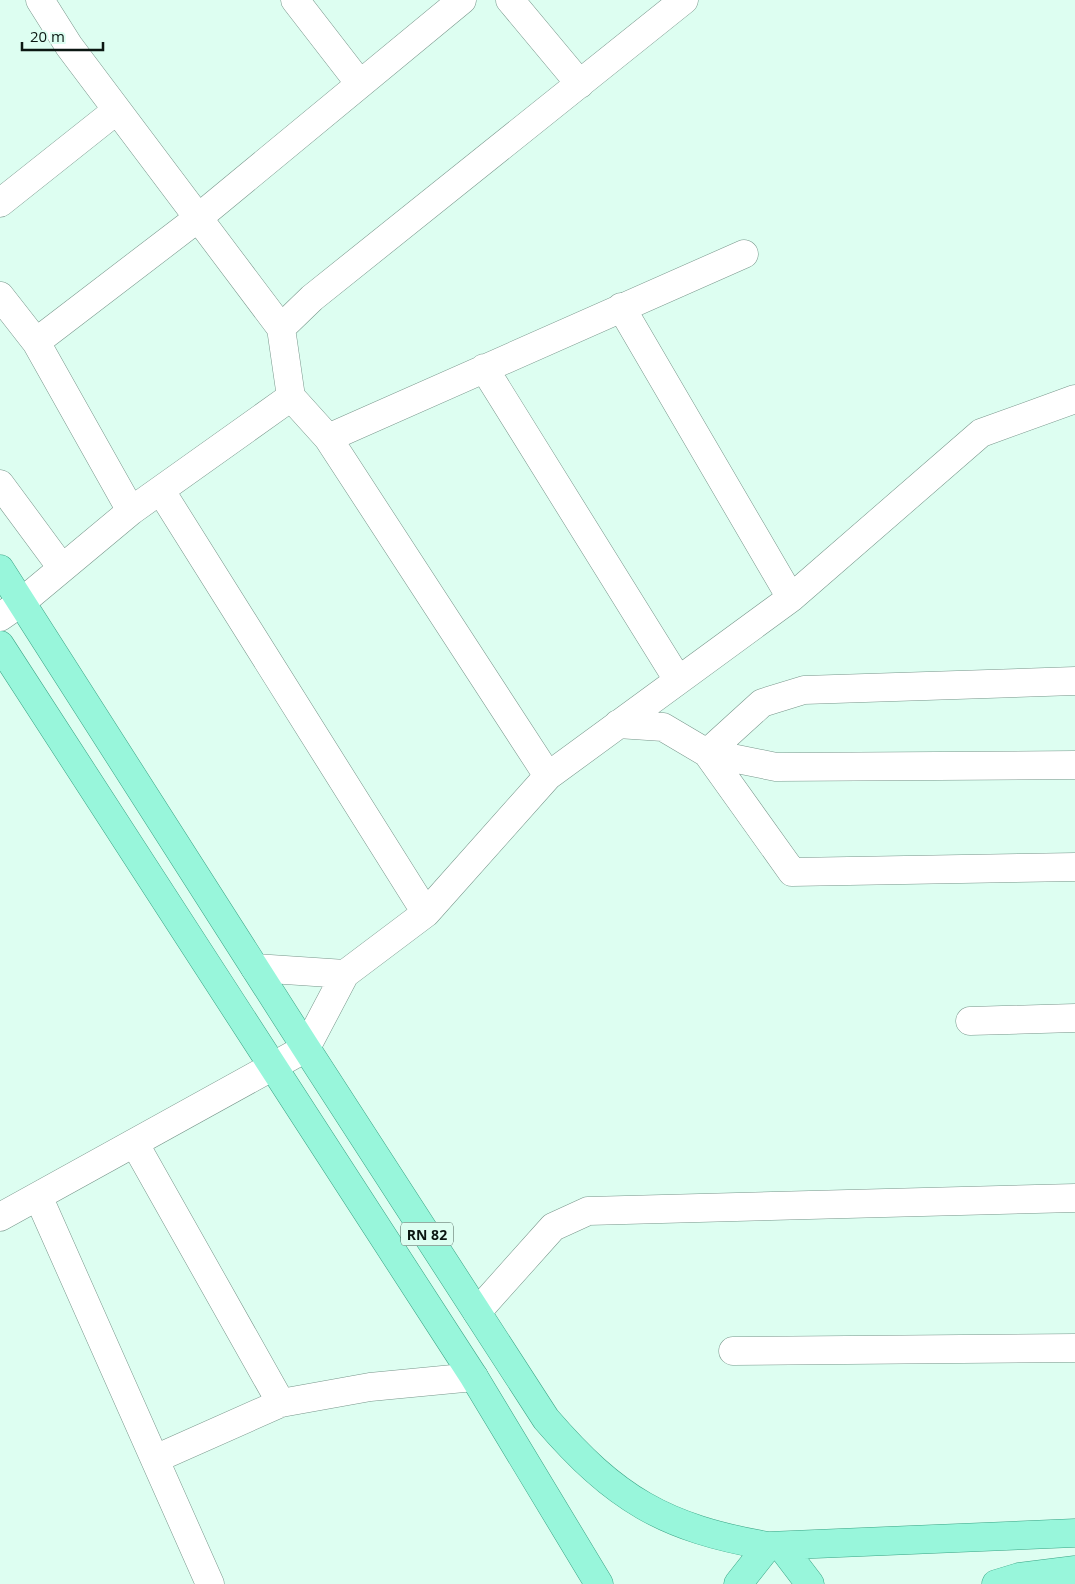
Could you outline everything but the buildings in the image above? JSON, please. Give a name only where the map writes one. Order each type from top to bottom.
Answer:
[{"type":"main road","name":"RN 82","points":[[0,569],[23,602],[306,1048],[546,1419],[576,1454],[606,1481],[635,1502],[691,1528],[725,1538],[775,1546],[1075,1532]]},
{"type":"main road","name":"RN 82","points":[[0,645],[474,1378],[599,1584]]},
{"type":"main road","points":[[738,1584],[775,1546],[810,1584]]},
{"type":"main road","points":[[996,1584],[1018,1577],[1075,1570]]},
{"type":"street","points":[[40,0],[69,46],[281,328],[291,397],[328,438],[548,776]]},
{"type":"street","points":[[295,0],[360,84]]},
{"type":"street","points":[[36,342],[198,218],[462,0]]},
{"type":"street","points":[[510,0],[580,84]]},
{"type":"street","points":[[281,328],[312,298],[684,0]]},
{"type":"street","points":[[0,203],[117,110]]},
{"type":"street","points":[[328,438],[744,254]]},
{"type":"street","points":[[0,296],[36,342],[131,511]]},
{"type":"street","points":[[622,307],[791,598]]},
{"type":"street","points":[[484,368],[678,680]]},
{"type":"street","points":[[0,617],[23,602],[131,511],[291,397]]},
{"type":"street","points":[[0,1217],[306,1048],[346,974],[426,914],[548,776],[791,598],[981,433],[1075,398]]},
{"type":"street","points":[[0,484],[62,568]]},
{"type":"street","points":[[161,491],[426,914]]},
{"type":"street","points":[[707,753],[762,703],[804,690],[1075,681]]},
{"type":"street","points":[[618,724],[663,727],[707,753],[776,767],[1075,765]]},
{"type":"street","points":[[707,753],[792,872],[1075,867]]},
{"type":"street","points":[[255,968],[346,974]]},
{"type":"street","points":[[970,1021],[1075,1018]]},
{"type":"street","points":[[135,1144],[281,1402]]},
{"type":"street","points":[[38,1196],[210,1584]]},
{"type":"street","points":[[478,1312],[553,1227],[588,1211],[1075,1198]]},
{"type":"street","points":[[733,1350],[1075,1348]]},
{"type":"street","points":[[155,1460],[281,1402],[370,1387],[474,1378]]}]
